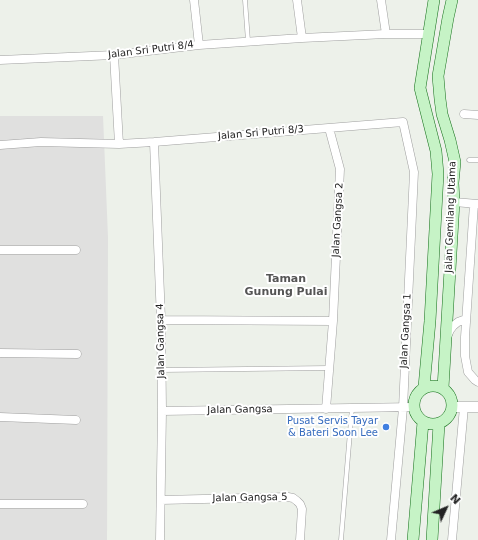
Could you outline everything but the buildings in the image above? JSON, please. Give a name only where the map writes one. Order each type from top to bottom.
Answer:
[{"type":"main road","name":"Jalan Gemilang Utama","points":[[424,387],[430,321],[438,174],[436,151],[420,88],[434,0]]},
{"type":"main road","name":"Jalan Gemilang Utama","points":[[443,388],[454,202],[454,162],[450,140],[442,114],[438,76],[452,0]]},
{"type":"main road","points":[[437,386],[443,388],[448,392],[451,398],[452,410],[450,416],[440,424],[428,424],[423,422],[408,408],[414,402],[419,391],[424,387],[437,386]]},
{"type":"main road","points":[[413,540],[423,422]]},
{"type":"main road","points":[[432,540],[440,424]]},
{"type":"street","points":[[194,0],[199,45]]},
{"type":"street","points":[[297,0],[302,38]]},
{"type":"street","points":[[381,0],[386,34]]},
{"type":"street","name":"Jalan Sri Putri 8/4","points":[[0,60],[114,55],[199,45],[302,38],[386,34],[429,34]]},
{"type":"street","points":[[114,55],[118,144]]},
{"type":"street","points":[[464,114],[478,115]]},
{"type":"street","name":"Jalan Sri Putri 8/3","points":[[0,145],[41,142],[118,144],[154,142],[403,122]]},
{"type":"street","name":"Jalan Gangsa 1","points":[[391,540],[408,408],[414,172],[403,122]]},
{"type":"street","name":"Jalan Gangsa 2","points":[[326,409],[333,321],[340,169],[329,128]]},
{"type":"street","name":"Jalan Gangsa 4","points":[[154,142],[161,320],[162,411],[160,540]]},
{"type":"street","points":[[454,202],[476,204],[464,337],[468,372],[478,382]]},
{"type":"street","points":[[0,250],[76,250]]},
{"type":"street","points":[[446,338],[453,326],[466,319]]},
{"type":"street","points":[[161,320],[333,321]]},
{"type":"street","points":[[0,353],[77,354]]},
{"type":"street","points":[[452,406],[478,407]]},
{"type":"street","points":[[452,540],[464,407]]},
{"type":"street","name":"Jalan Gangsa","points":[[162,411],[408,408]]},
{"type":"street","points":[[0,417],[76,420]]},
{"type":"street","name":"Jalan Gangsa 5","points":[[160,500],[293,498],[300,504],[302,509],[300,540]]},
{"type":"street","points":[[0,504],[83,504]]},
{"type":"lane","points":[[244,0],[248,42]]},
{"type":"lane","points":[[470,160],[478,160]]},
{"type":"lane","points":[[161,370],[329,368]]},
{"type":"lane","points":[[341,540],[352,408]]},
{"type":"shaded area","points":[[0,116],[103,116],[108,238],[107,540],[0,540]]},
{"type":"place","name":"Pusat Servis Tayar & Bateri Soon Lee","points":[[386,427]]},
{"type":"district","name":"Taman Gunung Pulai","points":[[286,285]]}]
